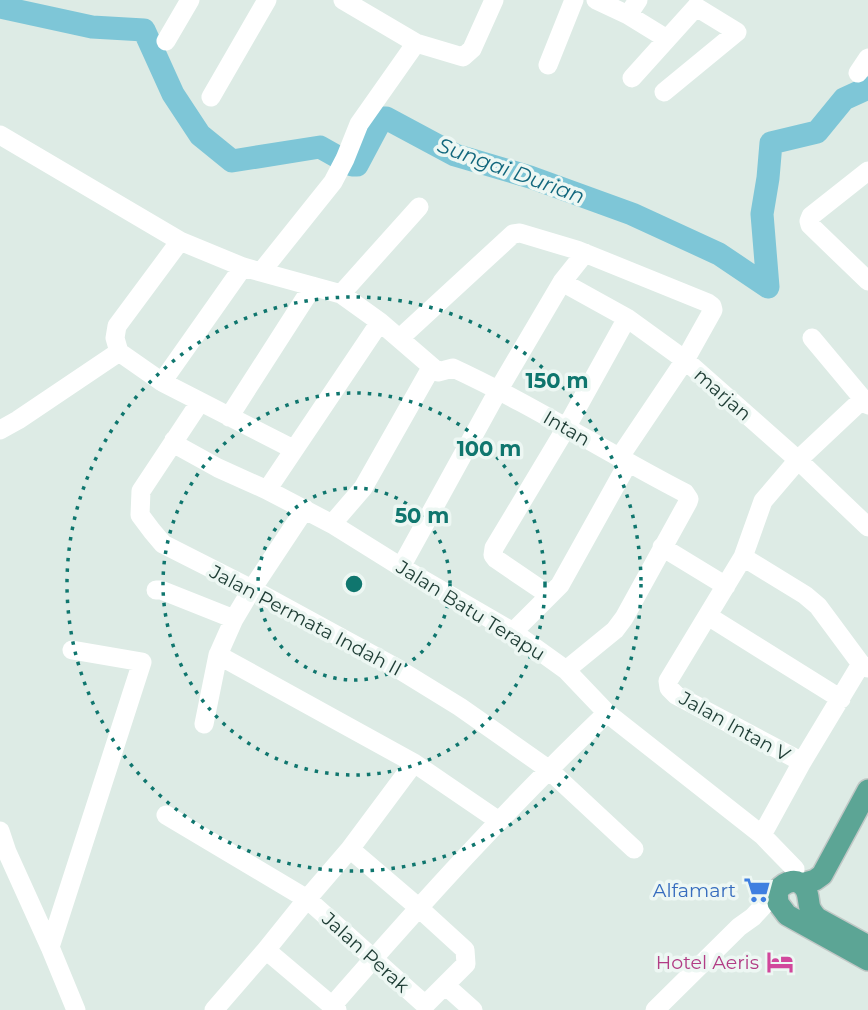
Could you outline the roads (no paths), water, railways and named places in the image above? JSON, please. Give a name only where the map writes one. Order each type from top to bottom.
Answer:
[{"type":"main road","points":[[867,792],[822,874],[815,880],[790,885],[778,903],[787,915],[868,960]]},
{"type":"main road","points":[[790,885],[806,889],[812,912],[817,918],[868,946]]},
{"type":"street","points":[[166,41],[190,0]]},
{"type":"street","points":[[211,97],[267,0]]},
{"type":"street","points":[[343,0],[416,43],[463,57],[472,49],[494,0]]},
{"type":"street","points":[[548,65],[574,0]]},
{"type":"street","points":[[596,0],[633,8],[667,39]]},
{"type":"street","points":[[632,78],[696,6],[737,32],[664,92]]},
{"type":"street","points":[[163,382],[252,270],[339,171],[359,124],[416,43]]},
{"type":"street","points":[[0,135],[180,241],[252,270],[341,294],[400,338],[431,368],[363,488],[332,524]]},
{"type":"street","points":[[866,275],[810,225],[809,221],[811,216],[868,171]]},
{"type":"street","points":[[341,294],[419,207]]},
{"type":"street","points":[[400,338],[513,234],[520,233],[586,253],[712,306],[685,360],[623,461],[560,586],[513,632]]},
{"type":"street","points":[[180,241],[117,326],[115,338],[119,352],[163,382],[293,449]]},
{"type":"street","points":[[401,567],[499,389],[562,282],[586,253]]},
{"type":"street","name":"marjan","points":[[562,282],[626,318],[685,360],[799,460],[868,527]]},
{"type":"street","points":[[229,416],[313,286]]},
{"type":"street","points":[[549,595],[496,559],[493,555],[494,548],[566,428],[626,318]]},
{"type":"street","points":[[267,490],[380,322]]},
{"type":"street","points":[[812,338],[865,402],[799,460],[763,501],[743,557],[708,616],[841,699]]},
{"type":"street","points":[[0,430],[119,352]]},
{"type":"street","name":"Intan","points":[[431,368],[443,372],[450,367],[499,389],[623,461],[685,493],[689,499],[620,624],[565,670]]},
{"type":"street","name":"Jalan Permata Indah II","points":[[200,402],[141,491],[140,515],[163,544],[252,589],[460,707],[548,769],[634,849]]},
{"type":"street","name":"Jalan Batu Terapu","points":[[174,440],[192,454],[332,524],[513,632],[565,670],[607,713],[762,835],[795,869],[790,885]]},
{"type":"street","points":[[204,724],[218,655],[234,619],[305,509]]},
{"type":"street","points":[[662,547],[726,586]]},
{"type":"street","points":[[743,557],[805,595],[818,607],[865,666],[802,762],[762,835]]},
{"type":"street","points":[[156,590],[234,619]]},
{"type":"street","name":"Jalan Intan V","points":[[708,616],[668,681],[669,688],[676,695],[802,762]]},
{"type":"street","points":[[50,947],[142,662],[72,650]]},
{"type":"street","points":[[218,655],[414,763],[499,821]]},
{"type":"street","points":[[267,950],[334,1008],[374,958],[499,821],[548,769],[607,713]]},
{"type":"street","points":[[214,1010],[350,849],[414,763]]},
{"type":"street","name":"Jalan Perak","points":[[166,815],[307,899],[422,1002],[427,1003],[445,985]]},
{"type":"street","points":[[0,831],[76,1010]]},
{"type":"street","points":[[350,849],[465,950],[466,964],[445,985],[473,1010]]},
{"type":"street","points":[[655,1010],[733,933],[790,885]]},
{"type":"street","points":[[753,917],[787,915]]},
{"type":"waterway","name":"Sungai Durian","points":[[0,7],[92,27],[144,30],[173,94],[200,135],[232,161],[320,147],[352,165],[357,165],[382,118],[386,118],[455,155],[530,177],[632,214],[719,254],[768,287],[762,214],[771,143],[817,132],[844,99],[868,88]]},
{"type":"place","name":"Alfamart","points":[[757,890]]},
{"type":"place","name":"Hotel Aeris","points":[[780,962]]}]
